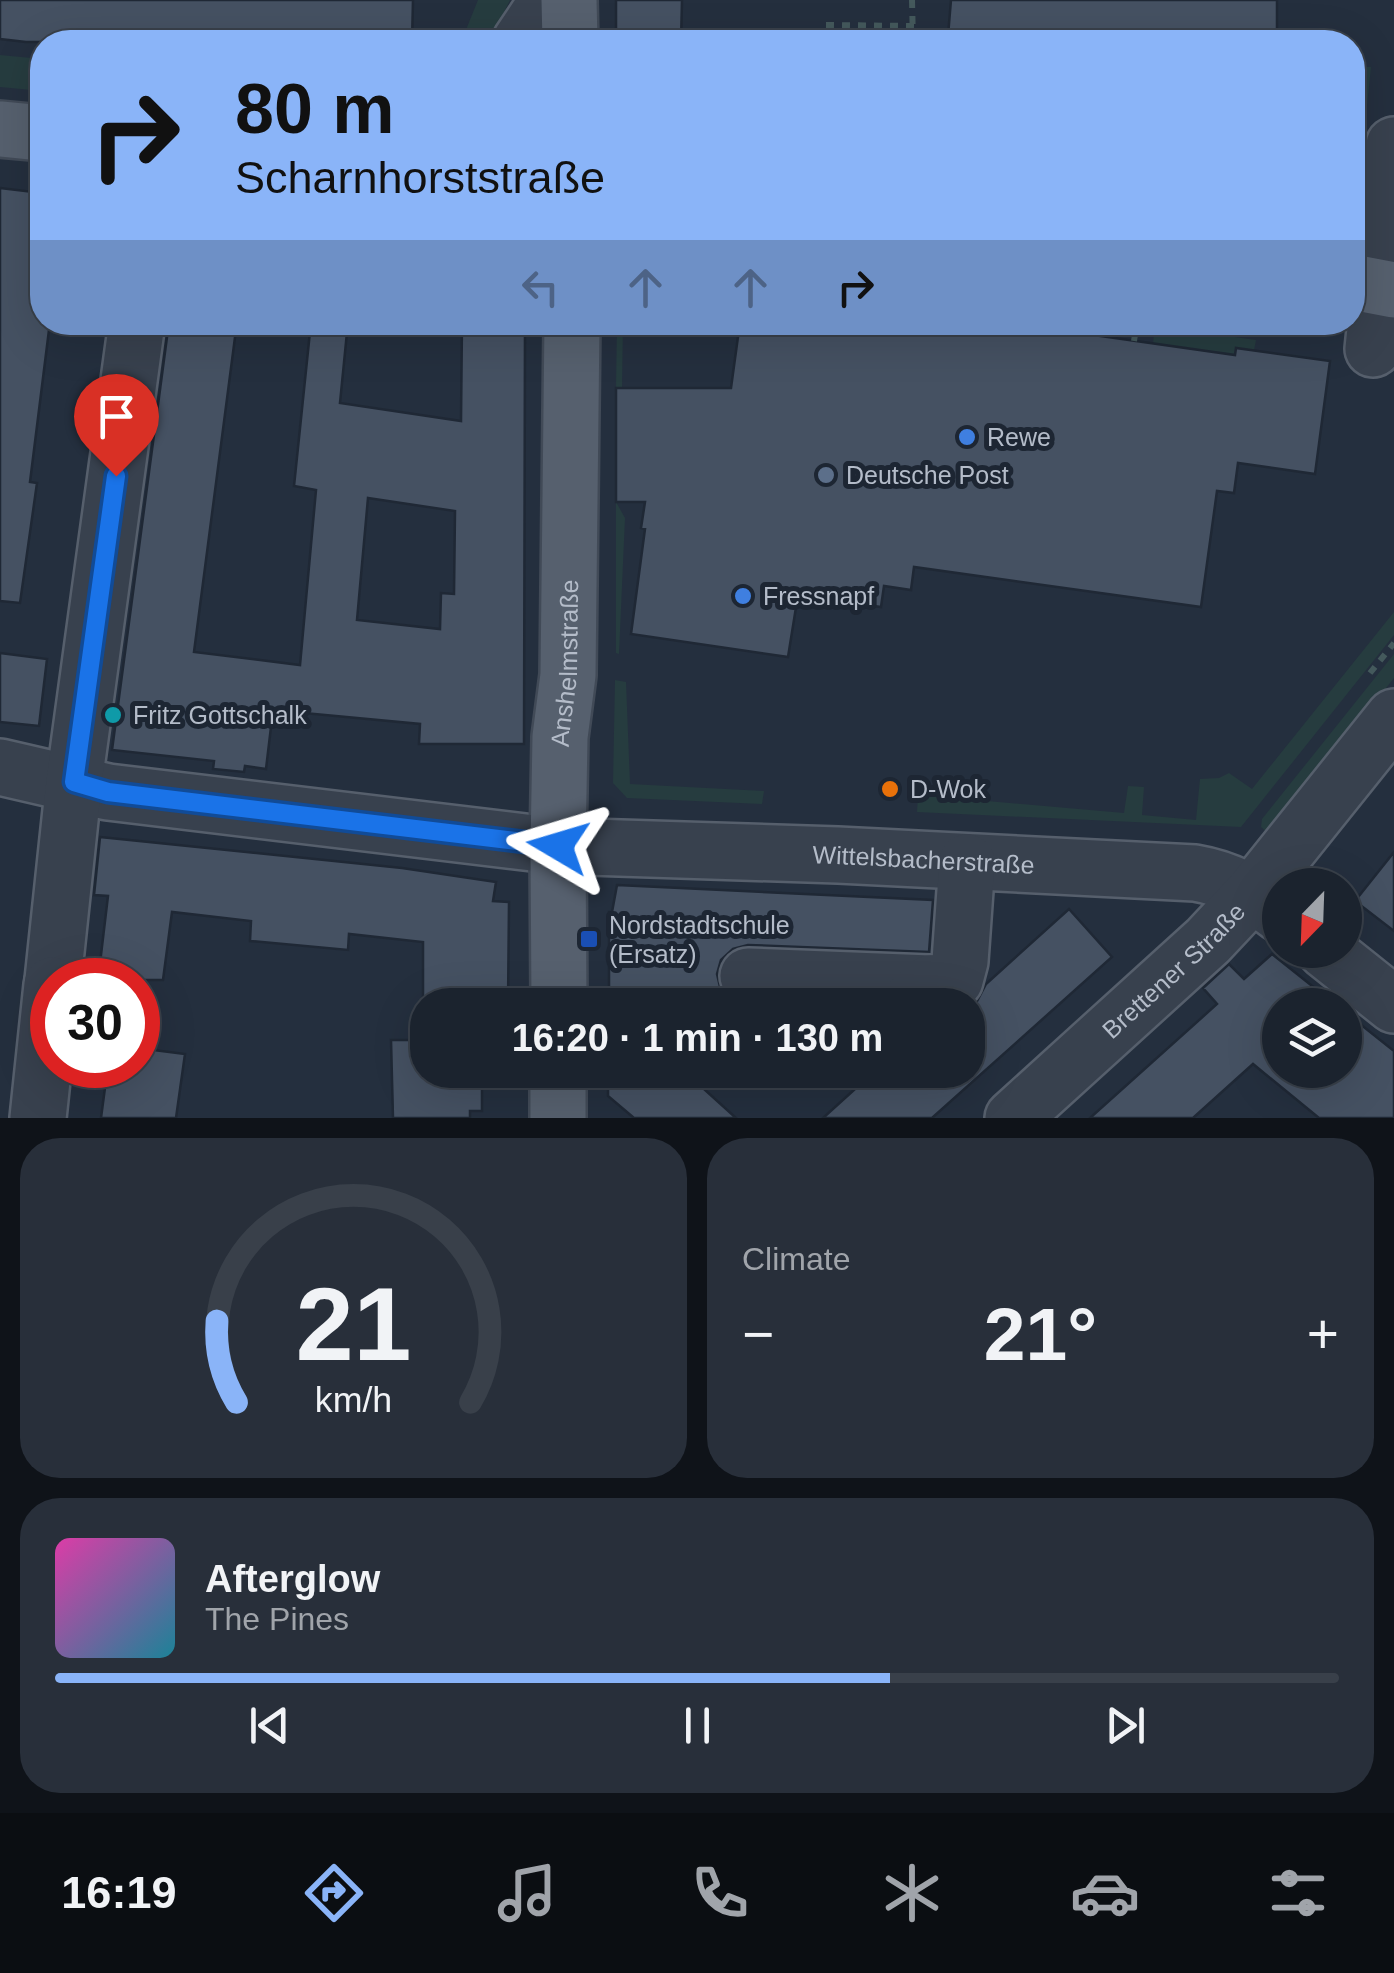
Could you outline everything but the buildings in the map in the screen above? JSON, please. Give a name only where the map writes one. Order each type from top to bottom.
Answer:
[{"type":"main road","points":[[569,0],[570,30]]},
{"type":"main road","points":[[0,129],[30,132]]},
{"type":"main road","name":"Anshelmstraße","points":[[558,988],[560,737],[568,675],[572,335]]},
{"type":"main road","points":[[558,1088],[558,1118]]},
{"type":"street","points":[[528,30],[548,0]]},
{"type":"street","points":[[1373,349],[1376,287],[1394,145]]},
{"type":"street","points":[[56,958],[74,782],[135,335]]},
{"type":"street","name":"Brettener Straße","points":[[1291,868],[1394,716]]},
{"type":"street","name":"Wittelsbacherstraße","points":[[0,767],[108,792],[558,846],[819,854],[1195,873],[1210,875],[1262,901]]},
{"type":"street","points":[[934,988],[955,980],[967,862]]},
{"type":"street","name":"Brettener Straße","points":[[1013,1118],[1208,941],[1262,907]]},
{"type":"street","points":[[1348,968],[1394,1005]]},
{"type":"street","points":[[748,976],[861,988]]},
{"type":"street","points":[[38,1118],[41,1088]]},
{"type":"path","points":[[912,0],[914,30]]},
{"type":"path","points":[[826,25],[914,26]]},
{"type":"path","points":[[1134,341],[1135,335]]},
{"type":"green space","points":[[478,0],[510,0],[493,30],[466,30]]},
{"type":"green space","points":[[0,55],[30,58],[30,90],[0,87]]},
{"type":"green space","points":[[1365,67],[1371,67],[1365,126]]},
{"type":"green space","points":[[617,335],[623,335],[622,388],[616,387]]},
{"type":"green space","points":[[1154,335],[1221,335],[1256,340],[1254,350],[1237,348],[1235,355],[1153,344]]},
{"type":"green space","points":[[616,502],[625,518],[619,654],[616,653]]},
{"type":"green space","points":[[1394,612],[1394,635],[1241,827],[917,812],[918,795],[1124,813],[1128,786],[1144,787],[1142,815],[1196,820],[1200,779],[1229,773],[1252,789]]},
{"type":"green space","points":[[1394,654],[1394,678],[1268,833],[1261,827],[1262,819]]},
{"type":"green space","points":[[615,680],[626,682],[630,784],[764,791],[762,804],[627,798],[613,783]]},
{"type":"place","name":"Rewe","points":[[967,437]]},
{"type":"place","name":"Deutsche Post","points":[[826,475]]},
{"type":"place","name":"Fressnapf","points":[[743,596]]},
{"type":"place","name":"Fritz Gottschalk","points":[[113,715]]},
{"type":"place","name":"D-Wok","points":[[890,789]]},
{"type":"place","name":"Nordstadtschule (Ersatz)","points":[[589,939]]},
{"type":"route","points":[[116,476],[74,782],[108,792],[558,846]]}]
